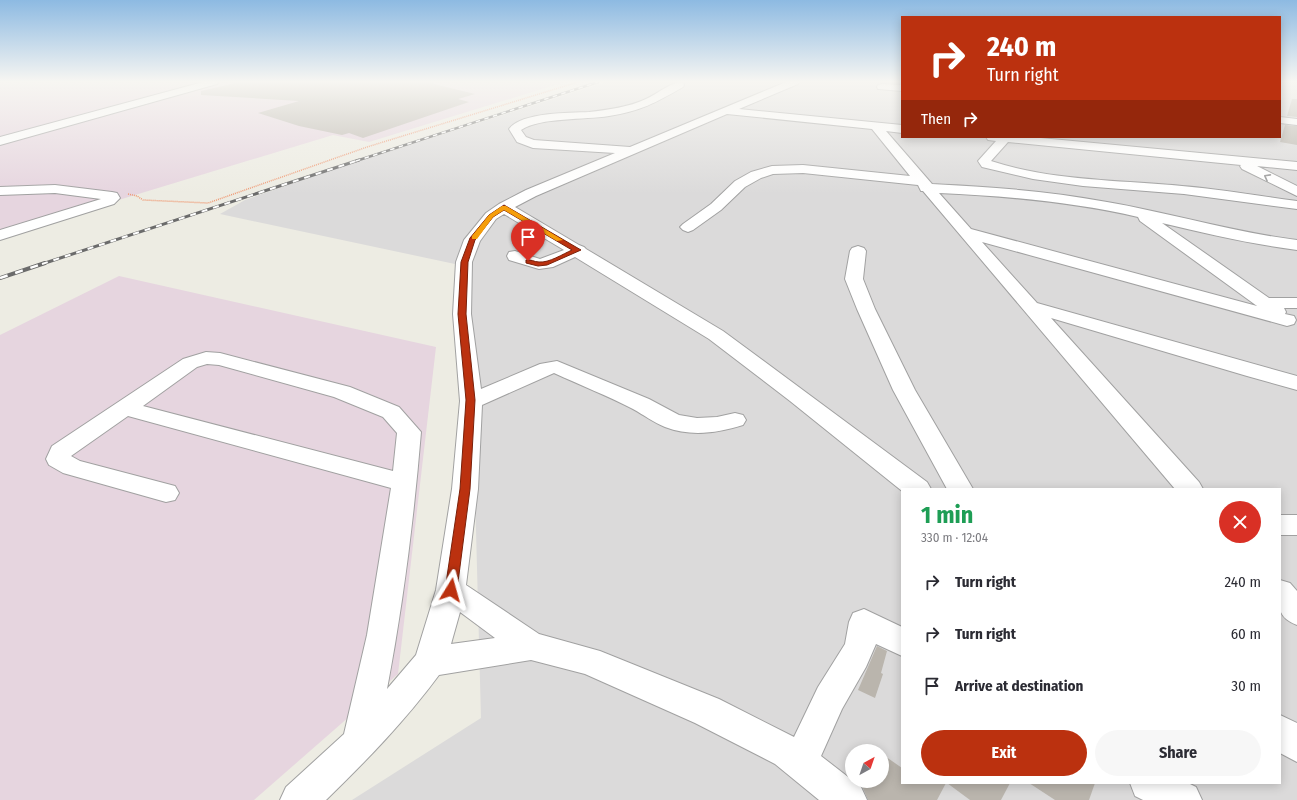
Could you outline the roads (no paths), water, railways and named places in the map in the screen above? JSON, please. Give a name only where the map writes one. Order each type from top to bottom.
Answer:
[{"type":"street","points":[[0,141],[78,119]]},
{"type":"street","points":[[540,119],[533,120],[519,125],[515,129],[518,137],[523,141],[533,144],[633,150]]},
{"type":"street","points":[[299,800],[359,744],[405,694],[430,662],[451,590],[465,489],[471,400],[462,314],[464,262],[472,240],[491,216],[504,207],[531,193],[705,119]]},
{"type":"street","points":[[804,119],[901,129]]},
{"type":"street","points":[[1281,120],[1297,122]]},
{"type":"street","points":[[876,127],[964,232],[1189,488]]},
{"type":"street","points":[[1297,166],[1237,161],[1106,142],[998,138],[984,161],[987,164],[1034,175],[1083,182],[1184,190],[1297,205]]},
{"type":"street","points":[[1237,161],[1297,192]]},
{"type":"street","points":[[1265,163],[1297,182]]},
{"type":"street","points":[[688,227],[716,207],[740,184],[772,170],[803,169],[1107,206],[1260,240],[1297,245]]},
{"type":"street","points":[[0,190],[24,188],[55,189],[112,196],[114,198],[109,201],[0,235]]},
{"type":"street","points":[[504,207],[578,250],[716,335],[798,396],[917,488]]},
{"type":"street","points":[[1137,213],[1292,323]]},
{"type":"street","points":[[964,232],[1292,323]]},
{"type":"street","points":[[515,256],[538,264],[547,263],[578,250]]},
{"type":"street","points":[[858,251],[854,279],[866,309],[904,390],[959,488]]},
{"type":"street","points":[[1266,304],[1297,303]]},
{"type":"street","points":[[1029,306],[1254,372],[1297,383]]},
{"type":"street","points":[[166,493],[72,467],[58,459],[60,452],[190,363],[206,358],[220,359],[342,392],[391,412],[408,432],[404,483],[382,635],[359,744]]},
{"type":"street","points":[[471,400],[547,368],[557,368],[641,404],[674,422],[697,426],[717,425],[735,420]]},
{"type":"street","points":[[125,408],[404,483]]},
{"type":"street","points":[[451,590],[531,646],[589,661],[707,711],[787,752],[848,800]]},
{"type":"street","points":[[1281,593],[1297,612]]},
{"type":"street","points":[[800,762],[835,689],[859,650],[865,633],[864,622],[901,641]]},
{"type":"street","points":[[430,662],[531,646]]},
{"type":"street","points":[[1281,733],[1297,744]]},
{"type":"street","points":[[1150,784],[1183,800]]},
{"type":"railway","points":[[356,161],[484,119]]},
{"type":"railway","points":[[42,264],[359,160]]},
{"type":"railway","points":[[0,278],[42,264]]}]
